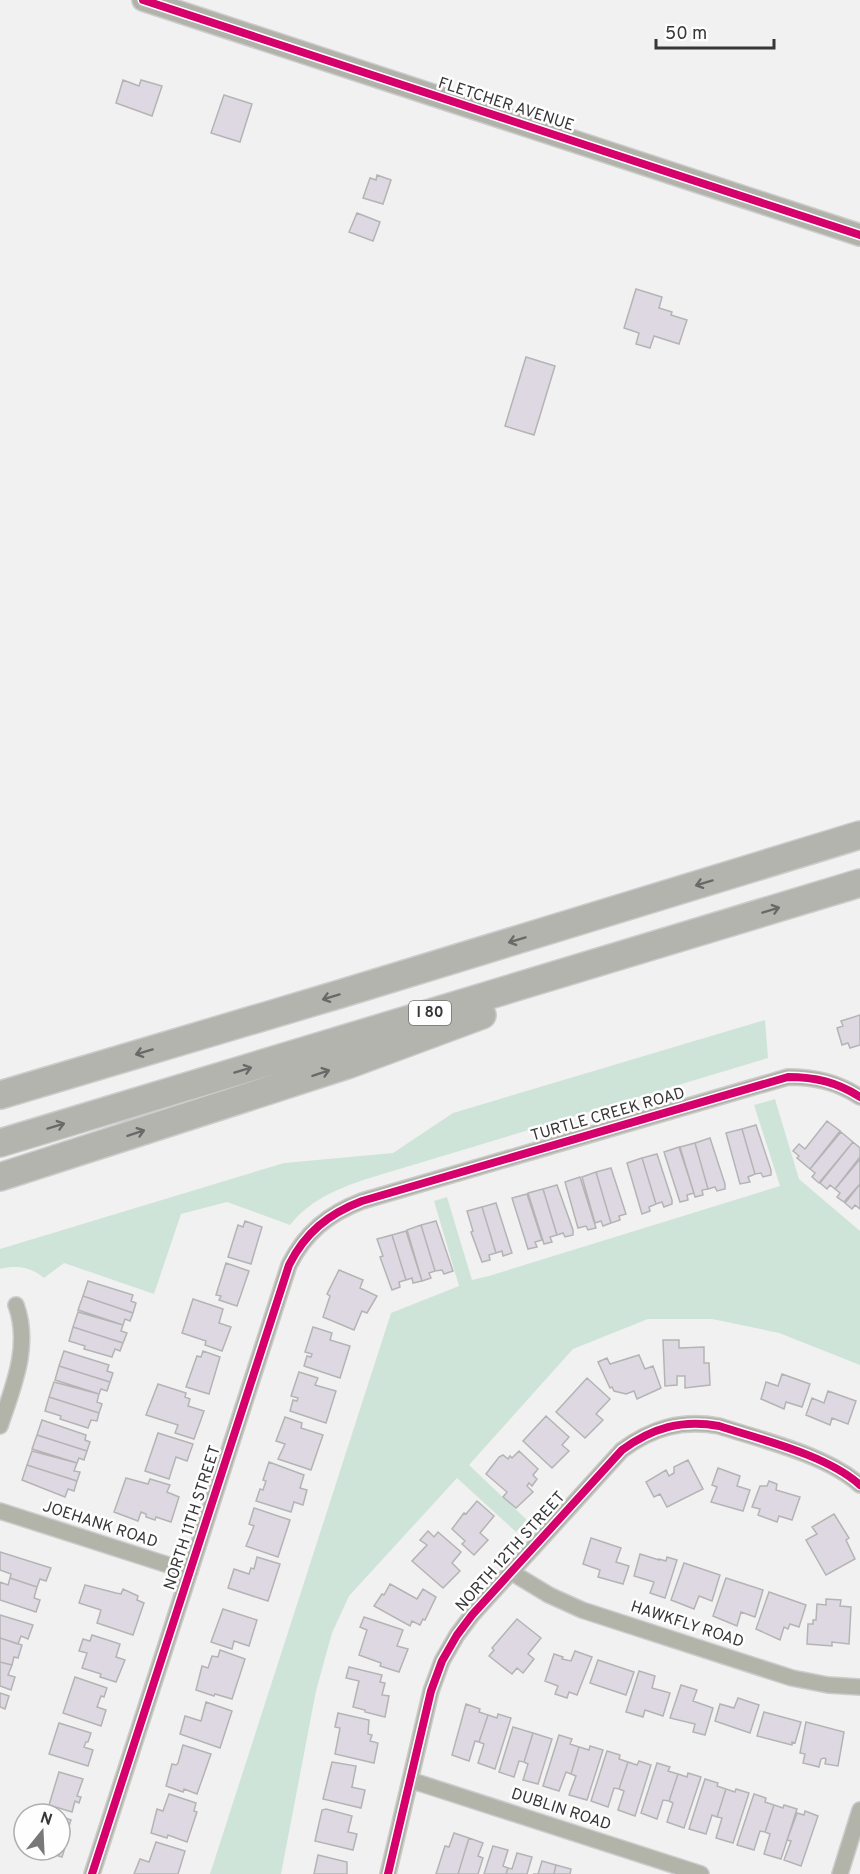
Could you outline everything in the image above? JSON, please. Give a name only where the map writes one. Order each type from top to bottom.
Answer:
[{"type":"highway","points":[[0,1095],[860,835]]},
{"type":"highway","name":"I 80","points":[[0,1143],[860,883]]},
{"type":"highway","points":[[0,1177],[347,1065],[739,919]]},
{"type":"street","name":"FLETCHER AVENUE","points":[[143,0],[860,235]]},
{"type":"street","name":"TURTLE CREEK ROAD","points":[[362,1201],[788,1077],[826,1081],[847,1089],[860,1098]]},
{"type":"street","name":"NORTH 11TH STREET","points":[[92,1874],[289,1265],[302,1242],[319,1224],[336,1212],[362,1201]]},
{"type":"street","points":[[0,1426],[22,1353],[22,1332],[16,1305]]},
{"type":"street","name":"NORTH 12TH STREET","points":[[388,1874],[431,1691],[442,1660],[472,1615],[622,1450],[639,1437],[669,1426],[687,1423],[719,1426],[830,1464],[849,1475],[860,1485]]},
{"type":"street","name":"JOEHANK ROAD","points":[[0,1511],[190,1572]]},
{"type":"street","name":"HAWKFLY ROAD","points":[[511,1572],[549,1595],[582,1610],[792,1678],[828,1685],[860,1687]]},
{"type":"street","name":"DUBLIN ROAD","points":[[410,1780],[701,1874]]},
{"type":"street","points":[[840,1874],[860,1810]]},
{"type":"green space","points":[[765,1020],[768,1058],[363,1180],[323,1197],[305,1209],[290,1225],[227,1202],[181,1214],[154,1294],[64,1263],[44,1278],[24,1268],[0,1269],[0,1249],[284,1163],[393,1153],[453,1113]]},
{"type":"green space","points":[[775,1099],[799,1179],[860,1231],[860,1365],[779,1333],[712,1319],[648,1319],[573,1349],[469,1465],[527,1520],[516,1532],[457,1478],[349,1596],[332,1633],[316,1691],[281,1874],[210,1874],[391,1313],[459,1286],[434,1201],[447,1197],[472,1280],[489,1276],[780,1186],[754,1105]]},
{"type":"building","points":[[123,80],[139,86],[141,80],[162,86],[152,116],[116,103]]},
{"type":"building","points":[[224,95],[252,104],[240,142],[211,133]]},
{"type":"building","points":[[377,175],[391,180],[383,204],[363,198],[370,178],[376,180]]},
{"type":"building","points":[[357,213],[380,222],[373,241],[349,232]]},
{"type":"building","points":[[636,289],[662,297],[659,308],[687,320],[679,344],[654,336],[650,348],[636,344],[639,333],[624,328]]},
{"type":"building","points":[[526,357],[555,366],[534,435],[505,426]]},
{"type":"building","points":[[860,1015],[860,1045],[850,1048],[848,1043],[842,1045],[837,1028],[843,1026],[841,1021]]},
{"type":"building","points":[[827,1121],[840,1131],[810,1169],[797,1158],[799,1156],[793,1151],[799,1144],[805,1149]]},
{"type":"building","points":[[756,1125],[771,1170],[771,1175],[763,1177],[761,1173],[755,1174],[742,1129]]},
{"type":"building","points":[[742,1129],[755,1174],[748,1177],[750,1182],[740,1184],[726,1133]]},
{"type":"building","points":[[841,1132],[853,1142],[819,1183],[812,1177],[815,1173],[810,1169]]},
{"type":"building","points":[[710,1138],[725,1184],[725,1189],[717,1191],[715,1187],[708,1189],[695,1143]]},
{"type":"building","points":[[853,1142],[860,1148],[860,1157],[835,1189],[830,1185],[827,1189],[820,1183]]},
{"type":"building","points":[[695,1143],[708,1189],[702,1190],[703,1195],[695,1197],[680,1147]]},
{"type":"building","points":[[679,1147],[694,1193],[687,1195],[688,1200],[680,1202],[664,1152]]},
{"type":"building","points":[[657,1154],[672,1200],[672,1204],[664,1207],[662,1202],[656,1204],[642,1158]]},
{"type":"building","points":[[642,1158],[656,1204],[649,1207],[650,1211],[642,1214],[627,1163]]},
{"type":"building","points":[[860,1159],[860,1184],[844,1202],[837,1197],[840,1193],[835,1189]]},
{"type":"building","points":[[611,1168],[626,1214],[619,1216],[620,1220],[611,1223],[596,1172]]},
{"type":"building","points":[[596,1172],[611,1223],[603,1226],[601,1221],[595,1223],[582,1177]]},
{"type":"building","points":[[580,1177],[596,1228],[588,1230],[586,1226],[578,1228],[565,1182]]},
{"type":"building","points":[[860,1184],[860,1209],[855,1205],[852,1209],[845,1203]]},
{"type":"building","points":[[557,1185],[573,1230],[573,1235],[565,1237],[563,1233],[557,1235],[543,1189]]},
{"type":"building","points":[[543,1189],[557,1235],[550,1237],[552,1242],[544,1244],[528,1193]]},
{"type":"building","points":[[527,1194],[542,1240],[535,1242],[537,1247],[528,1249],[512,1198]]},
{"type":"building","points":[[496,1203],[512,1253],[503,1256],[502,1251],[496,1253],[482,1207]]},
{"type":"building","points":[[482,1207],[496,1253],[489,1255],[490,1260],[482,1262],[471,1232],[473,1231],[467,1211]]},
{"type":"building","points":[[245,1221],[262,1227],[251,1264],[228,1257],[238,1225],[243,1227]]},
{"type":"building","points":[[436,1221],[453,1271],[444,1274],[442,1270],[435,1271],[421,1225]]},
{"type":"building","points":[[421,1225],[435,1271],[429,1273],[431,1278],[422,1281],[407,1230]]},
{"type":"building","points":[[406,1231],[422,1281],[413,1283],[412,1278],[406,1280],[392,1235]]},
{"type":"building","points":[[392,1235],[406,1280],[399,1282],[400,1287],[392,1290],[380,1257],[383,1256],[377,1239]]},
{"type":"building","points":[[226,1263],[249,1271],[237,1306],[219,1300],[221,1296],[216,1295]]},
{"type":"building","points":[[339,1270],[363,1280],[360,1288],[377,1296],[367,1313],[362,1311],[354,1330],[323,1317],[330,1296],[327,1294]]},
{"type":"building","points":[[88,1281],[133,1295],[131,1301],[136,1303],[133,1313],[83,1296]]},
{"type":"building","points":[[83,1296],[133,1313],[130,1321],[125,1319],[123,1325],[78,1310]]},
{"type":"building","points":[[193,1299],[223,1309],[219,1323],[231,1327],[222,1351],[205,1345],[206,1341],[182,1333]]},
{"type":"building","points":[[78,1312],[123,1325],[121,1331],[127,1333],[123,1343],[73,1327]]},
{"type":"building","points":[[73,1327],[123,1343],[120,1351],[115,1349],[112,1357],[84,1349],[85,1346],[69,1341]]},
{"type":"building","points":[[313,1327],[332,1333],[330,1340],[350,1346],[340,1378],[304,1366],[307,1356],[311,1357],[312,1354],[305,1352]]},
{"type":"building","points":[[663,1340],[679,1340],[679,1348],[704,1347],[704,1363],[709,1363],[710,1385],[685,1388],[685,1376],[677,1376],[677,1385],[665,1386]]},
{"type":"building","points":[[64,1351],[109,1365],[107,1371],[113,1373],[110,1382],[59,1366]]},
{"type":"building","points":[[203,1351],[220,1357],[209,1394],[186,1387],[197,1356],[201,1357]]},
{"type":"building","points":[[639,1355],[645,1369],[653,1366],[661,1388],[637,1399],[634,1391],[626,1394],[610,1388],[598,1362],[607,1358],[610,1364]]},
{"type":"building","points":[[59,1366],[110,1382],[107,1391],[101,1389],[99,1394],[55,1380]]},
{"type":"building","points":[[299,1372],[318,1378],[315,1385],[336,1391],[326,1423],[290,1411],[293,1400],[297,1401],[298,1398],[291,1396]]},
{"type":"building","points":[[782,1374],[810,1384],[802,1407],[786,1402],[784,1409],[761,1399],[766,1382],[778,1386]]},
{"type":"building","points":[[587,1378],[610,1399],[596,1414],[603,1420],[585,1438],[556,1412]]},
{"type":"building","points":[[54,1382],[99,1394],[97,1402],[102,1404],[99,1413],[49,1397]]},
{"type":"building","points":[[158,1384],[186,1393],[185,1397],[190,1399],[188,1406],[204,1411],[194,1439],[175,1433],[178,1425],[146,1415]]},
{"type":"building","points":[[828,1391],[856,1401],[848,1424],[832,1418],[830,1425],[806,1415],[812,1398],[824,1403]]},
{"type":"building","points":[[49,1397],[99,1413],[97,1421],[91,1420],[88,1428],[60,1419],[61,1416],[45,1411]]},
{"type":"building","points":[[546,1416],[569,1437],[562,1445],[569,1451],[552,1468],[523,1441]]},
{"type":"building","points":[[285,1417],[302,1423],[301,1428],[323,1435],[311,1470],[278,1459],[285,1444],[276,1441]]},
{"type":"building","points":[[42,1420],[86,1435],[85,1440],[90,1442],[87,1451],[37,1435]]},
{"type":"building","points":[[158,1433],[193,1444],[187,1461],[176,1457],[169,1479],[145,1471]]},
{"type":"building","points":[[37,1435],[87,1451],[84,1460],[79,1458],[77,1463],[32,1449]]},
{"type":"building","points":[[32,1451],[77,1463],[74,1471],[80,1472],[77,1481],[27,1465]]},
{"type":"building","points":[[519,1451],[538,1469],[533,1475],[537,1479],[532,1486],[529,1483],[527,1486],[533,1492],[516,1508],[503,1497],[507,1492],[486,1474],[499,1457],[503,1455],[508,1459],[510,1456],[512,1458]]},
{"type":"building","points":[[688,1460],[703,1489],[667,1507],[660,1494],[654,1497],[646,1482],[666,1470],[669,1476],[674,1473],[674,1467]]},
{"type":"building","points":[[269,1462],[304,1475],[300,1488],[307,1490],[303,1505],[294,1502],[291,1512],[256,1501],[266,1481],[263,1480]]},
{"type":"building","points":[[27,1465],[77,1481],[74,1491],[68,1489],[65,1497],[22,1480]]},
{"type":"building","points":[[718,1468],[740,1476],[737,1486],[750,1490],[743,1511],[711,1502],[717,1487],[712,1485]]},
{"type":"building","points":[[126,1478],[148,1484],[150,1479],[170,1485],[167,1492],[179,1497],[171,1522],[156,1517],[155,1520],[146,1517],[146,1514],[141,1512],[138,1521],[114,1512]]},
{"type":"building","points":[[769,1481],[777,1484],[776,1490],[800,1497],[792,1520],[779,1516],[777,1522],[758,1515],[760,1509],[752,1507],[760,1486],[767,1486]]},
{"type":"building","points":[[477,1501],[494,1516],[480,1533],[488,1540],[474,1555],[462,1544],[465,1541],[452,1529]]},
{"type":"building","points":[[254,1508],[290,1520],[278,1557],[246,1546],[254,1526],[249,1524]]},
{"type":"building","points":[[834,1514],[849,1538],[846,1540],[855,1559],[826,1575],[806,1540],[817,1534],[812,1527]]},
{"type":"building","points":[[428,1531],[434,1537],[438,1532],[461,1552],[452,1563],[460,1571],[443,1588],[412,1561],[427,1545],[420,1540]]},
{"type":"building","points":[[591,1538],[621,1548],[616,1562],[629,1566],[623,1584],[598,1577],[600,1570],[583,1564]]},
{"type":"building","points":[[0,1552],[51,1568],[46,1581],[40,1579],[37,1587],[10,1578],[11,1574],[0,1570]]},
{"type":"building","points":[[640,1554],[659,1560],[666,1561],[667,1557],[677,1560],[665,1598],[650,1593],[654,1582],[634,1576]]},
{"type":"building","points":[[257,1557],[280,1564],[268,1601],[228,1588],[234,1569],[249,1574],[251,1568],[254,1569]]},
{"type":"building","points":[[684,1563],[720,1575],[712,1601],[699,1596],[694,1609],[671,1600]]},
{"type":"building","points":[[10,1578],[37,1587],[34,1598],[40,1600],[36,1612],[0,1600],[0,1582],[8,1585]]},
{"type":"building","points":[[726,1578],[763,1590],[755,1617],[741,1612],[737,1626],[713,1616]]},
{"type":"building","points":[[390,1584],[417,1599],[423,1589],[436,1597],[425,1620],[423,1619],[420,1625],[412,1621],[410,1626],[374,1606]]},
{"type":"building","points":[[85,1585],[121,1594],[123,1589],[138,1596],[137,1600],[144,1603],[133,1635],[97,1623],[101,1610],[79,1603]]},
{"type":"building","points":[[769,1592],[806,1605],[799,1627],[790,1624],[788,1629],[784,1627],[780,1640],[756,1629]]},
{"type":"building","points":[[826,1599],[841,1600],[840,1606],[851,1607],[849,1644],[832,1642],[832,1646],[807,1644],[808,1624],[813,1624],[813,1620],[816,1620],[817,1604],[826,1605]]},
{"type":"building","points":[[223,1609],[257,1620],[249,1646],[234,1641],[232,1649],[211,1642]]},
{"type":"building","points":[[0,1615],[33,1625],[28,1639],[21,1636],[18,1644],[0,1638]]},
{"type":"building","points":[[364,1617],[403,1630],[397,1646],[408,1649],[399,1672],[380,1666],[381,1663],[359,1655],[367,1630],[360,1627]]},
{"type":"building","points":[[517,1619],[541,1638],[528,1654],[534,1659],[523,1673],[517,1668],[512,1674],[489,1656],[494,1650],[492,1648]]},
{"type":"building","points":[[92,1635],[120,1644],[116,1657],[125,1660],[116,1682],[82,1668],[87,1653],[79,1651],[83,1639],[90,1641]]},
{"type":"building","points":[[0,1638],[22,1645],[18,1658],[14,1657],[12,1665],[0,1662]]},
{"type":"building","points":[[220,1650],[245,1659],[232,1699],[196,1690],[202,1666],[208,1668],[212,1656],[218,1657]]},
{"type":"building","points":[[575,1651],[592,1657],[577,1695],[569,1692],[567,1698],[555,1694],[558,1686],[545,1681],[554,1654],[571,1661]]},
{"type":"building","points":[[598,1660],[634,1672],[626,1695],[590,1683]]},
{"type":"building","points":[[0,1662],[12,1665],[8,1675],[15,1677],[11,1690],[0,1686]]},
{"type":"building","points":[[349,1667],[382,1675],[380,1682],[385,1683],[382,1695],[389,1696],[385,1717],[353,1707],[359,1681],[346,1678]]},
{"type":"building","points":[[639,1671],[655,1676],[652,1688],[670,1693],[663,1716],[645,1710],[643,1717],[626,1712]]},
{"type":"building","points":[[75,1677],[107,1688],[97,1707],[106,1710],[101,1726],[63,1713]]},
{"type":"building","points":[[681,1685],[697,1690],[693,1701],[713,1708],[705,1735],[693,1732],[695,1724],[670,1718]]},
{"type":"building","points":[[0,1693],[9,1696],[5,1709],[0,1707]]},
{"type":"building","points":[[738,1698],[759,1705],[750,1733],[715,1721],[720,1704],[734,1708]]},
{"type":"building","points":[[206,1702],[232,1711],[220,1748],[180,1734],[185,1716],[201,1721]]},
{"type":"building","points":[[466,1704],[488,1715],[479,1742],[475,1741],[469,1761],[452,1755]]},
{"type":"building","points":[[764,1712],[801,1722],[795,1743],[792,1742],[792,1745],[757,1736]]},
{"type":"building","points":[[338,1713],[369,1720],[368,1734],[372,1735],[370,1741],[378,1743],[374,1763],[335,1754],[340,1728],[335,1727]]},
{"type":"building","points":[[498,1714],[511,1718],[495,1769],[478,1763],[484,1744],[479,1742],[488,1715],[497,1718]]},
{"type":"building","points":[[806,1722],[844,1732],[838,1766],[825,1764],[826,1759],[824,1758],[821,1759],[819,1767],[803,1763],[805,1754],[800,1753]]},
{"type":"building","points":[[59,1723],[91,1733],[84,1747],[93,1750],[88,1766],[49,1754]]},
{"type":"building","points":[[513,1727],[533,1733],[524,1762],[519,1761],[514,1777],[499,1772]]},
{"type":"building","points":[[533,1733],[552,1739],[538,1784],[523,1780],[528,1764],[524,1762]]},
{"type":"building","points":[[559,1735],[572,1739],[570,1744],[579,1747],[571,1774],[566,1772],[559,1791],[543,1786]]},
{"type":"building","points":[[183,1745],[211,1754],[197,1794],[166,1786],[172,1764],[178,1763]]},
{"type":"building","points":[[590,1746],[603,1750],[587,1800],[569,1795],[576,1776],[571,1774],[579,1747],[589,1750]]},
{"type":"building","points":[[607,1751],[620,1755],[619,1759],[628,1762],[619,1789],[614,1788],[608,1807],[591,1801]]},
{"type":"building","points":[[639,1761],[651,1765],[635,1816],[618,1810],[624,1791],[619,1789],[628,1762],[637,1765]]},
{"type":"building","points":[[332,1762],[356,1766],[351,1787],[365,1790],[361,1808],[323,1799]]},
{"type":"building","points":[[657,1763],[670,1767],[668,1771],[678,1774],[669,1801],[663,1800],[657,1819],[641,1813]]},
{"type":"building","points":[[59,1772],[83,1779],[77,1796],[81,1797],[79,1803],[75,1801],[72,1812],[72,1802],[50,1802]]},
{"type":"building","points":[[688,1773],[701,1777],[684,1828],[667,1822],[673,1803],[669,1801],[678,1774],[687,1777]]},
{"type":"building","points":[[705,1779],[718,1783],[717,1786],[726,1789],[717,1817],[712,1815],[706,1834],[689,1829]]},
{"type":"building","points":[[726,1789],[749,1793],[733,1843],[716,1838],[722,1818],[717,1817]]},
{"type":"building","points":[[169,1794],[196,1803],[194,1811],[197,1812],[187,1842],[168,1835],[167,1838],[151,1833],[157,1809],[163,1811]]},
{"type":"building","points":[[754,1794],[766,1798],[765,1802],[774,1805],[765,1832],[760,1831],[754,1850],[737,1845]]},
{"type":"building","points":[[774,1805],[797,1809],[781,1859],[764,1854],[770,1834],[765,1832]]},
{"type":"building","points":[[322,1810],[352,1816],[348,1832],[357,1834],[353,1850],[315,1841]]},
{"type":"building","points":[[805,1811],[818,1816],[801,1866],[784,1860],[791,1841],[787,1840],[797,1813],[804,1815]]},
{"type":"building","points":[[454,1833],[469,1838],[458,1874],[436,1874],[445,1846],[449,1847]]},
{"type":"building","points":[[469,1838],[483,1843],[478,1856],[483,1858],[478,1874],[458,1874]]},
{"type":"building","points":[[156,1842],[185,1851],[178,1874],[134,1874],[140,1859],[149,1862]]},
{"type":"building","points":[[493,1846],[508,1850],[503,1866],[508,1868],[506,1874],[484,1874]]},
{"type":"building","points":[[517,1853],[532,1857],[527,1874],[506,1874],[508,1868],[512,1869]]},
{"type":"building","points":[[318,1855],[347,1862],[347,1874],[314,1874]]},
{"type":"building","points":[[542,1861],[556,1865],[554,1874],[538,1874]]},
{"type":"building","points":[[556,1865],[571,1869],[570,1874],[554,1874]]},
{"type":"cycle path","points":[[143,0],[860,235]]},
{"type":"cycle path","points":[[92,1874],[289,1265],[310,1234],[338,1212],[362,1201],[788,1077],[826,1081],[860,1097]]},
{"type":"cycle path","points":[[388,1874],[431,1691],[442,1661],[472,1615],[622,1450],[633,1442],[668,1427],[692,1424],[719,1426],[812,1457],[846,1474],[860,1485]]}]
